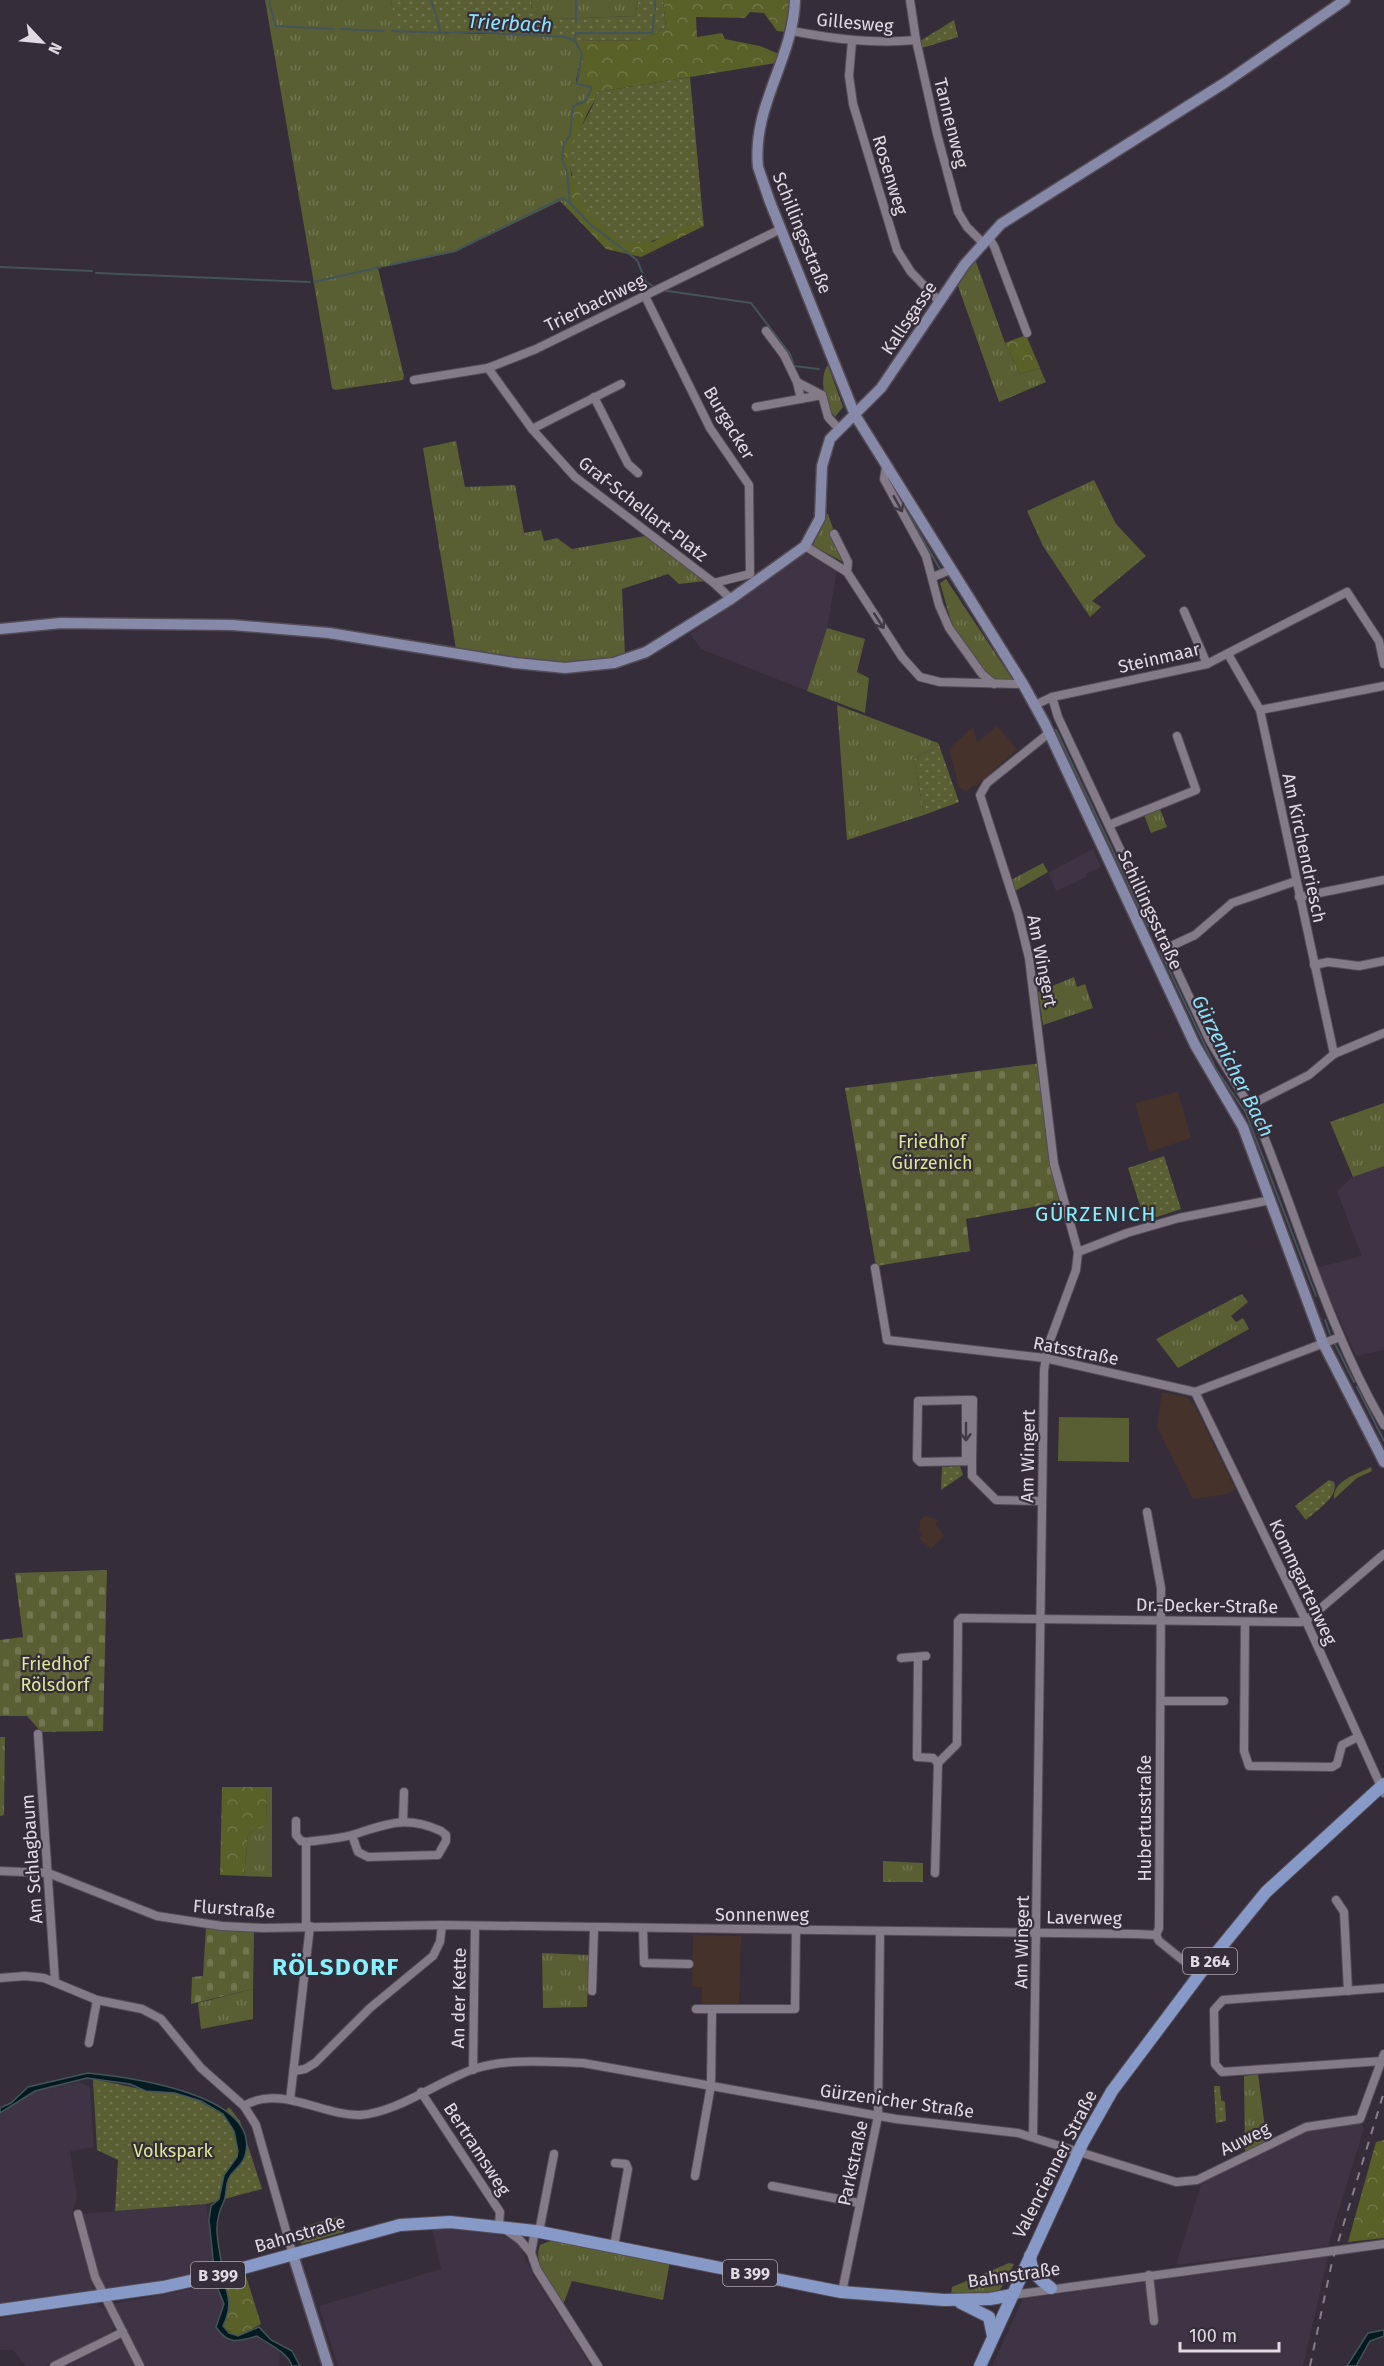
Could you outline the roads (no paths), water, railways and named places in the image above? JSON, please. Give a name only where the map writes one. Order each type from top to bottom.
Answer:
[{"type":"main road","name":"Valencienner Straße","points":[[980,2366],[1078,2153],[1112,2091],[1200,1974],[1266,1892],[1383,1788]]},
{"type":"main road","name":"Bahnstraße","points":[[0,2310],[105,2296],[214,2276],[400,2225],[450,2222],[499,2225],[537,2231],[842,2292],[955,2301],[996,2299],[1012,2295]]},
{"type":"main road","points":[[1030,2255],[1031,2268],[1035,2277],[1051,2288]]},
{"type":"main road","points":[[955,2301],[990,2317],[993,2337]]},
{"type":"street","name":"Schillingsstraße","points":[[795,0],[792,31],[760,118],[757,149],[764,188],[855,415],[1035,705],[1195,1046],[1244,1127],[1323,1343],[1384,1462]]},
{"type":"street","name":"Tannenweg","points":[[910,0],[916,40],[958,212],[967,227],[994,246],[1028,333]]},
{"type":"street","name":"Kallsgasse","points":[[838,428],[855,415],[881,388],[940,302],[986,241],[1022,212],[1226,82],[1345,0]]},
{"type":"street","name":"Gillesweg","points":[[792,31],[852,41],[881,43],[916,40]]},
{"type":"street","name":"Rosenweg","points":[[852,41],[849,76],[853,104],[897,250],[911,272],[940,302]]},
{"type":"street","name":"Trierbachweg","points":[[414,380],[488,368],[536,349],[781,228]]},
{"type":"street","name":"Burgacker","points":[[645,296],[710,428],[749,485],[750,574],[714,583]]},
{"type":"street","points":[[766,331],[784,355],[797,382],[801,399]]},
{"type":"street","name":"Graf-Schellart-Platz","points":[[488,368],[532,429],[575,477],[714,583],[731,599]]},
{"type":"street","points":[[797,382],[821,392]]},
{"type":"street","points":[[532,429],[621,384]]},
{"type":"street","points":[[756,407],[801,399],[821,392]]},
{"type":"street","points":[[0,629],[62,623],[232,625],[329,633],[515,663],[566,668],[614,663],[632,658],[660,645],[731,599],[805,546],[820,518],[825,448],[838,428],[828,417],[821,392]]},
{"type":"street","name":"Graf-Schellart-Platz","points":[[594,397],[627,464],[638,473]]},
{"type":"street","name":"Schillingsstraße","points":[[886,467],[884,479],[918,540],[933,577],[939,605],[949,628],[982,674],[995,685]]},
{"type":"street","points":[[834,534],[848,562],[847,572]]},
{"type":"street","points":[[805,546],[847,572],[902,657],[920,677],[940,682],[1023,684]]},
{"type":"street","points":[[933,577],[950,570]]},
{"type":"street","name":"Steinmaar","points":[[1035,705],[1052,697],[1207,664],[1347,592],[1379,641],[1384,664]]},
{"type":"street","points":[[1184,611],[1207,664]]},
{"type":"street","name":"Am Kirchendriesch","points":[[1228,654],[1260,710],[1334,1054]]},
{"type":"street","points":[[1260,710],[1384,686]]},
{"type":"street","name":"Schillingsstraße","points":[[1052,697],[1058,717],[1226,1071],[1250,1105],[1309,1265],[1340,1337],[1384,1425]]},
{"type":"street","name":"Am Wingert","points":[[1033,2136],[1045,1358],[1076,1270],[1078,1252],[1054,1164],[1029,958],[1018,913],[980,795],[987,783],[1049,733]]},
{"type":"street","points":[[1109,825],[1196,790],[1177,736]]},
{"type":"street","points":[[1299,897],[1384,880]]},
{"type":"street","points":[[1167,948],[1195,934],[1232,903],[1296,881]]},
{"type":"street","points":[[1314,965],[1328,962],[1359,966],[1384,961]]},
{"type":"street","points":[[1250,1105],[1309,1075],[1334,1054],[1384,1033]]},
{"type":"street","points":[[1078,1252],[1127,1233],[1179,1218],[1271,1200]]},
{"type":"street","name":"Ratsstraße","points":[[875,1268],[886,1340],[1045,1358],[1195,1392]]},
{"type":"street","points":[[1195,1392],[1340,1337]]},
{"type":"street","name":"Kommgartenweg","points":[[1195,1392],[1306,1621],[1383,1788]]},
{"type":"street","points":[[969,1461],[918,1461],[917,1404],[920,1400],[973,1400],[969,1461],[972,1476],[996,1500],[1042,1502]]},
{"type":"street","name":"Hubertusstraße","points":[[1147,1512],[1160,1578],[1161,1621],[1159,1929],[1156,1935]]},
{"type":"street","points":[[1306,1621],[1384,1554]]},
{"type":"street","name":"Dr.-Decker-Straße","points":[[938,1763],[957,1744],[958,1621],[964,1618],[1306,1621]]},
{"type":"street","points":[[1245,1622],[1244,1751],[1249,1766],[1332,1767],[1337,1764],[1342,1745],[1358,1737]]},
{"type":"street","points":[[901,1658],[922,1657],[917,1757],[933,1758],[938,1763],[936,1873]]},
{"type":"street","points":[[1161,1701],[1224,1701]]},
{"type":"street","name":"Am Schlagbaum","points":[[38,1734],[55,1982]]},
{"type":"street","points":[[403,1821],[404,1792]]},
{"type":"street","points":[[296,1821],[296,1835],[301,1841],[306,1842],[352,1835],[375,1825],[403,1821],[432,1827],[446,1835],[446,1841],[438,1855],[431,1857],[412,1854],[363,1856],[356,1848],[352,1835]]},
{"type":"street","points":[[290,2100],[308,1926],[306,1842]]},
{"type":"street","name":"Flurstraße","points":[[0,1871],[48,1873],[162,1918],[222,1926],[475,1926]]},
{"type":"street","points":[[1336,1900],[1344,1912],[1348,1991]]},
{"type":"street","points":[[294,2071],[305,2069],[315,2063],[347,2029],[433,1956],[440,1942],[442,1925]]},
{"type":"street","name":"Sonnenweg","points":[[475,1926],[880,1931]]},
{"type":"street","name":"An der Kette","points":[[473,2070],[475,1926]]},
{"type":"street","points":[[592,1991],[594,1929]]},
{"type":"street","points":[[643,1929],[644,1963],[688,1964]]},
{"type":"street","points":[[696,2009],[795,2009],[796,1930]]},
{"type":"street","name":"Laverweg","points":[[880,1931],[1156,1935]]},
{"type":"street","name":"Parkstraße","points":[[842,2292],[878,2116],[880,1931]]},
{"type":"street","points":[[1156,1935],[1159,1941],[1200,1974]]},
{"type":"street","points":[[0,1978],[34,1976],[55,1982],[97,2000],[142,2010],[161,2019],[201,2068],[244,2106],[256,2125],[267,2157],[293,2255],[328,2366]]},
{"type":"street","points":[[1383,2057],[1226,2073],[1217,2067],[1214,2010],[1220,2001],[1384,1988]]},
{"type":"street","points":[[89,2043],[97,2000]]},
{"type":"street","points":[[695,2176],[711,2085],[712,2009]]},
{"type":"street","name":"Auweg","points":[[1078,2153],[1176,2182],[1197,2180],[1306,2127],[1360,2119],[1383,2057]]},
{"type":"street","name":"Gürzenicher Straße","points":[[244,2106],[258,2100],[290,2100],[361,2115],[383,2109],[473,2070],[497,2064],[583,2063],[878,2116],[1033,2136],[1078,2153]]},
{"type":"street","name":"Bertramsweg","points":[[421,2092],[500,2212],[499,2225]]},
{"type":"street","points":[[531,2253],[554,2154]]},
{"type":"street","points":[[614,2246],[628,2169],[626,2164],[615,2163]]},
{"type":"street","points":[[772,2186],[859,2203]]},
{"type":"street","points":[[78,2214],[89,2260],[140,2366]]},
{"type":"street","points":[[499,2225],[520,2240],[531,2253],[537,2270],[598,2366]]},
{"type":"street","name":"Bahnstraße","points":[[1012,2295],[1384,2244]]},
{"type":"street","points":[[1149,2275],[1155,2321]]},
{"type":"street","points":[[54,2366],[123,2332]]},
{"type":"water","points":[[88,2073],[132,2079],[188,2093],[214,2104],[234,2117],[245,2135],[245,2156],[228,2181],[218,2218],[217,2233],[222,2267],[214,2268],[209,2220],[211,2206],[219,2199],[224,2175],[237,2157],[238,2151],[234,2131],[223,2114],[201,2101],[175,2093],[146,2091],[130,2084],[87,2078],[35,2091],[0,2113],[0,2108],[11,2103],[28,2087]]},
{"type":"water","points":[[224,2282],[229,2304],[223,2326],[229,2333],[238,2336],[259,2327],[271,2340],[292,2351],[300,2366],[292,2366],[282,2352],[257,2336],[234,2340],[220,2333],[216,2327],[224,2304],[216,2284]]},
{"type":"water","points":[[1384,2330],[1384,2336],[1370,2341],[1356,2366],[1347,2366],[1368,2333]]},
{"type":"waterway","points":[[269,0],[275,26],[334,29]]},
{"type":"waterway","name":"Trierbach","points":[[431,0],[441,33],[475,32],[565,37],[575,41],[582,54],[577,84],[591,87],[591,90],[585,101],[573,107],[570,135],[564,144],[562,159],[567,172],[570,203],[590,224],[637,260],[646,282],[656,288]]},
{"type":"waterway","points":[[576,0],[576,22]]},
{"type":"waterway","points":[[655,0],[655,10]]},
{"type":"waterway","points":[[574,41],[576,33],[652,33],[654,15]]},
{"type":"waterway","points":[[341,29],[383,31]]},
{"type":"waterway","points":[[392,31],[440,33]]},
{"type":"waterway","points":[[390,265],[455,251],[562,198],[570,203]]},
{"type":"waterway","points":[[0,267],[92,271]]},
{"type":"waterway","points":[[314,282],[381,267]]},
{"type":"waterway","points":[[96,273],[310,282]]},
{"type":"waterway","name":"Trierbach","points":[[661,290],[751,303],[790,354],[794,366],[819,369]]},
{"type":"waterway","name":"Gürzenicher Bach","points":[[903,505],[940,569]]},
{"type":"waterway","name":"Gürzenicher Bach","points":[[1056,730],[1148,926]]},
{"type":"waterway","name":"Gürzenicher Bach","points":[[1160,951],[1216,1069],[1246,1113],[1316,1296]]},
{"type":"waterway","name":"Gürzenicher Bach","points":[[1325,1320],[1330,1334]]},
{"type":"waterway","name":"Gürzenicher Bach","points":[[1335,1344],[1354,1382]]},
{"type":"waterway","name":"Gürzenicher Bach","points":[[1357,1387],[1384,1441]]},
{"type":"railway","points":[[1310,2366],[1332,2262],[1384,2092]]},
{"type":"district","name":"GÜRZENICH","points":[[1096,1214]]},
{"type":"district","name":"RÖLSDORF","points":[[336,1967]]},
{"type":"park label","name":"Friedhof Gürzenich","points":[[932,1152]]},
{"type":"park label","name":"Friedhof Rölsdorf","points":[[55,1674]]},
{"type":"park label","name":"Volkspark","points":[[173,2151]]}]
